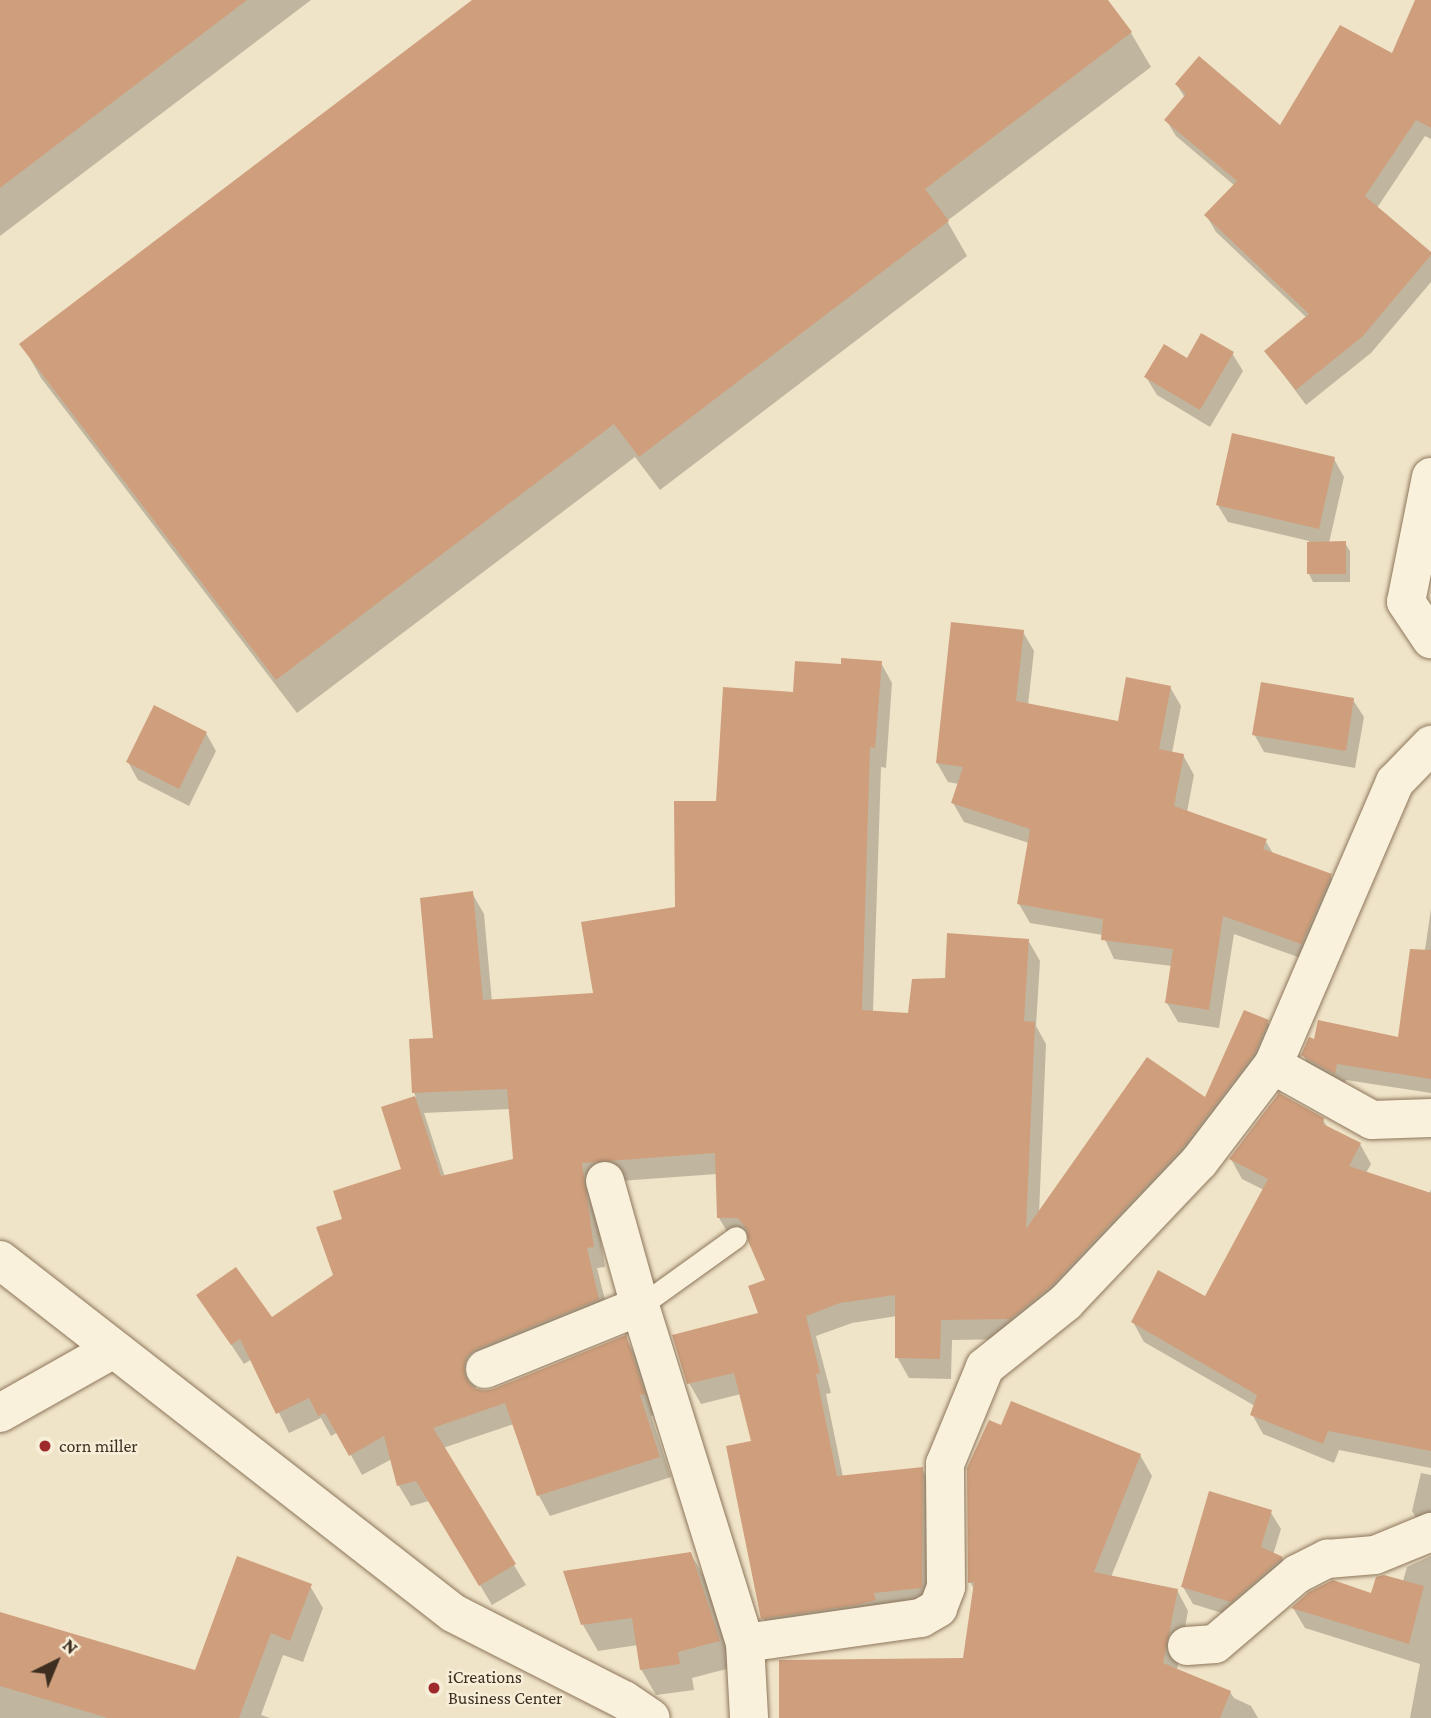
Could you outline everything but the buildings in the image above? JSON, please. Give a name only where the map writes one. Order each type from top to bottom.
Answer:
[{"type":"street","points":[[1431,477],[1406,603],[1431,639]]},
{"type":"street","points":[[745,1643],[922,1618],[938,1608],[946,1587],[945,1464],[985,1367],[1066,1303],[1199,1162],[1273,1065],[1395,782],[1431,745]]},
{"type":"street","points":[[1273,1065],[1373,1119],[1431,1118]]},
{"type":"street","points":[[606,1181],[640,1306],[745,1643],[749,1718]]},
{"type":"street","points":[[0,1260],[112,1350],[453,1613],[624,1700],[651,1718]]},
{"type":"street","points":[[485,1369],[640,1306]]},
{"type":"street","points":[[0,1413],[112,1350]]},
{"type":"street","points":[[1187,1646],[1215,1644],[1297,1574],[1327,1559],[1375,1555],[1431,1532]]},
{"type":"lane","points":[[640,1306],[736,1237]]},
{"type":"place","name":"corn miller","points":[[45,1446]]},
{"type":"place","name":"iCreations Business Center","points":[[434,1688]]}]
